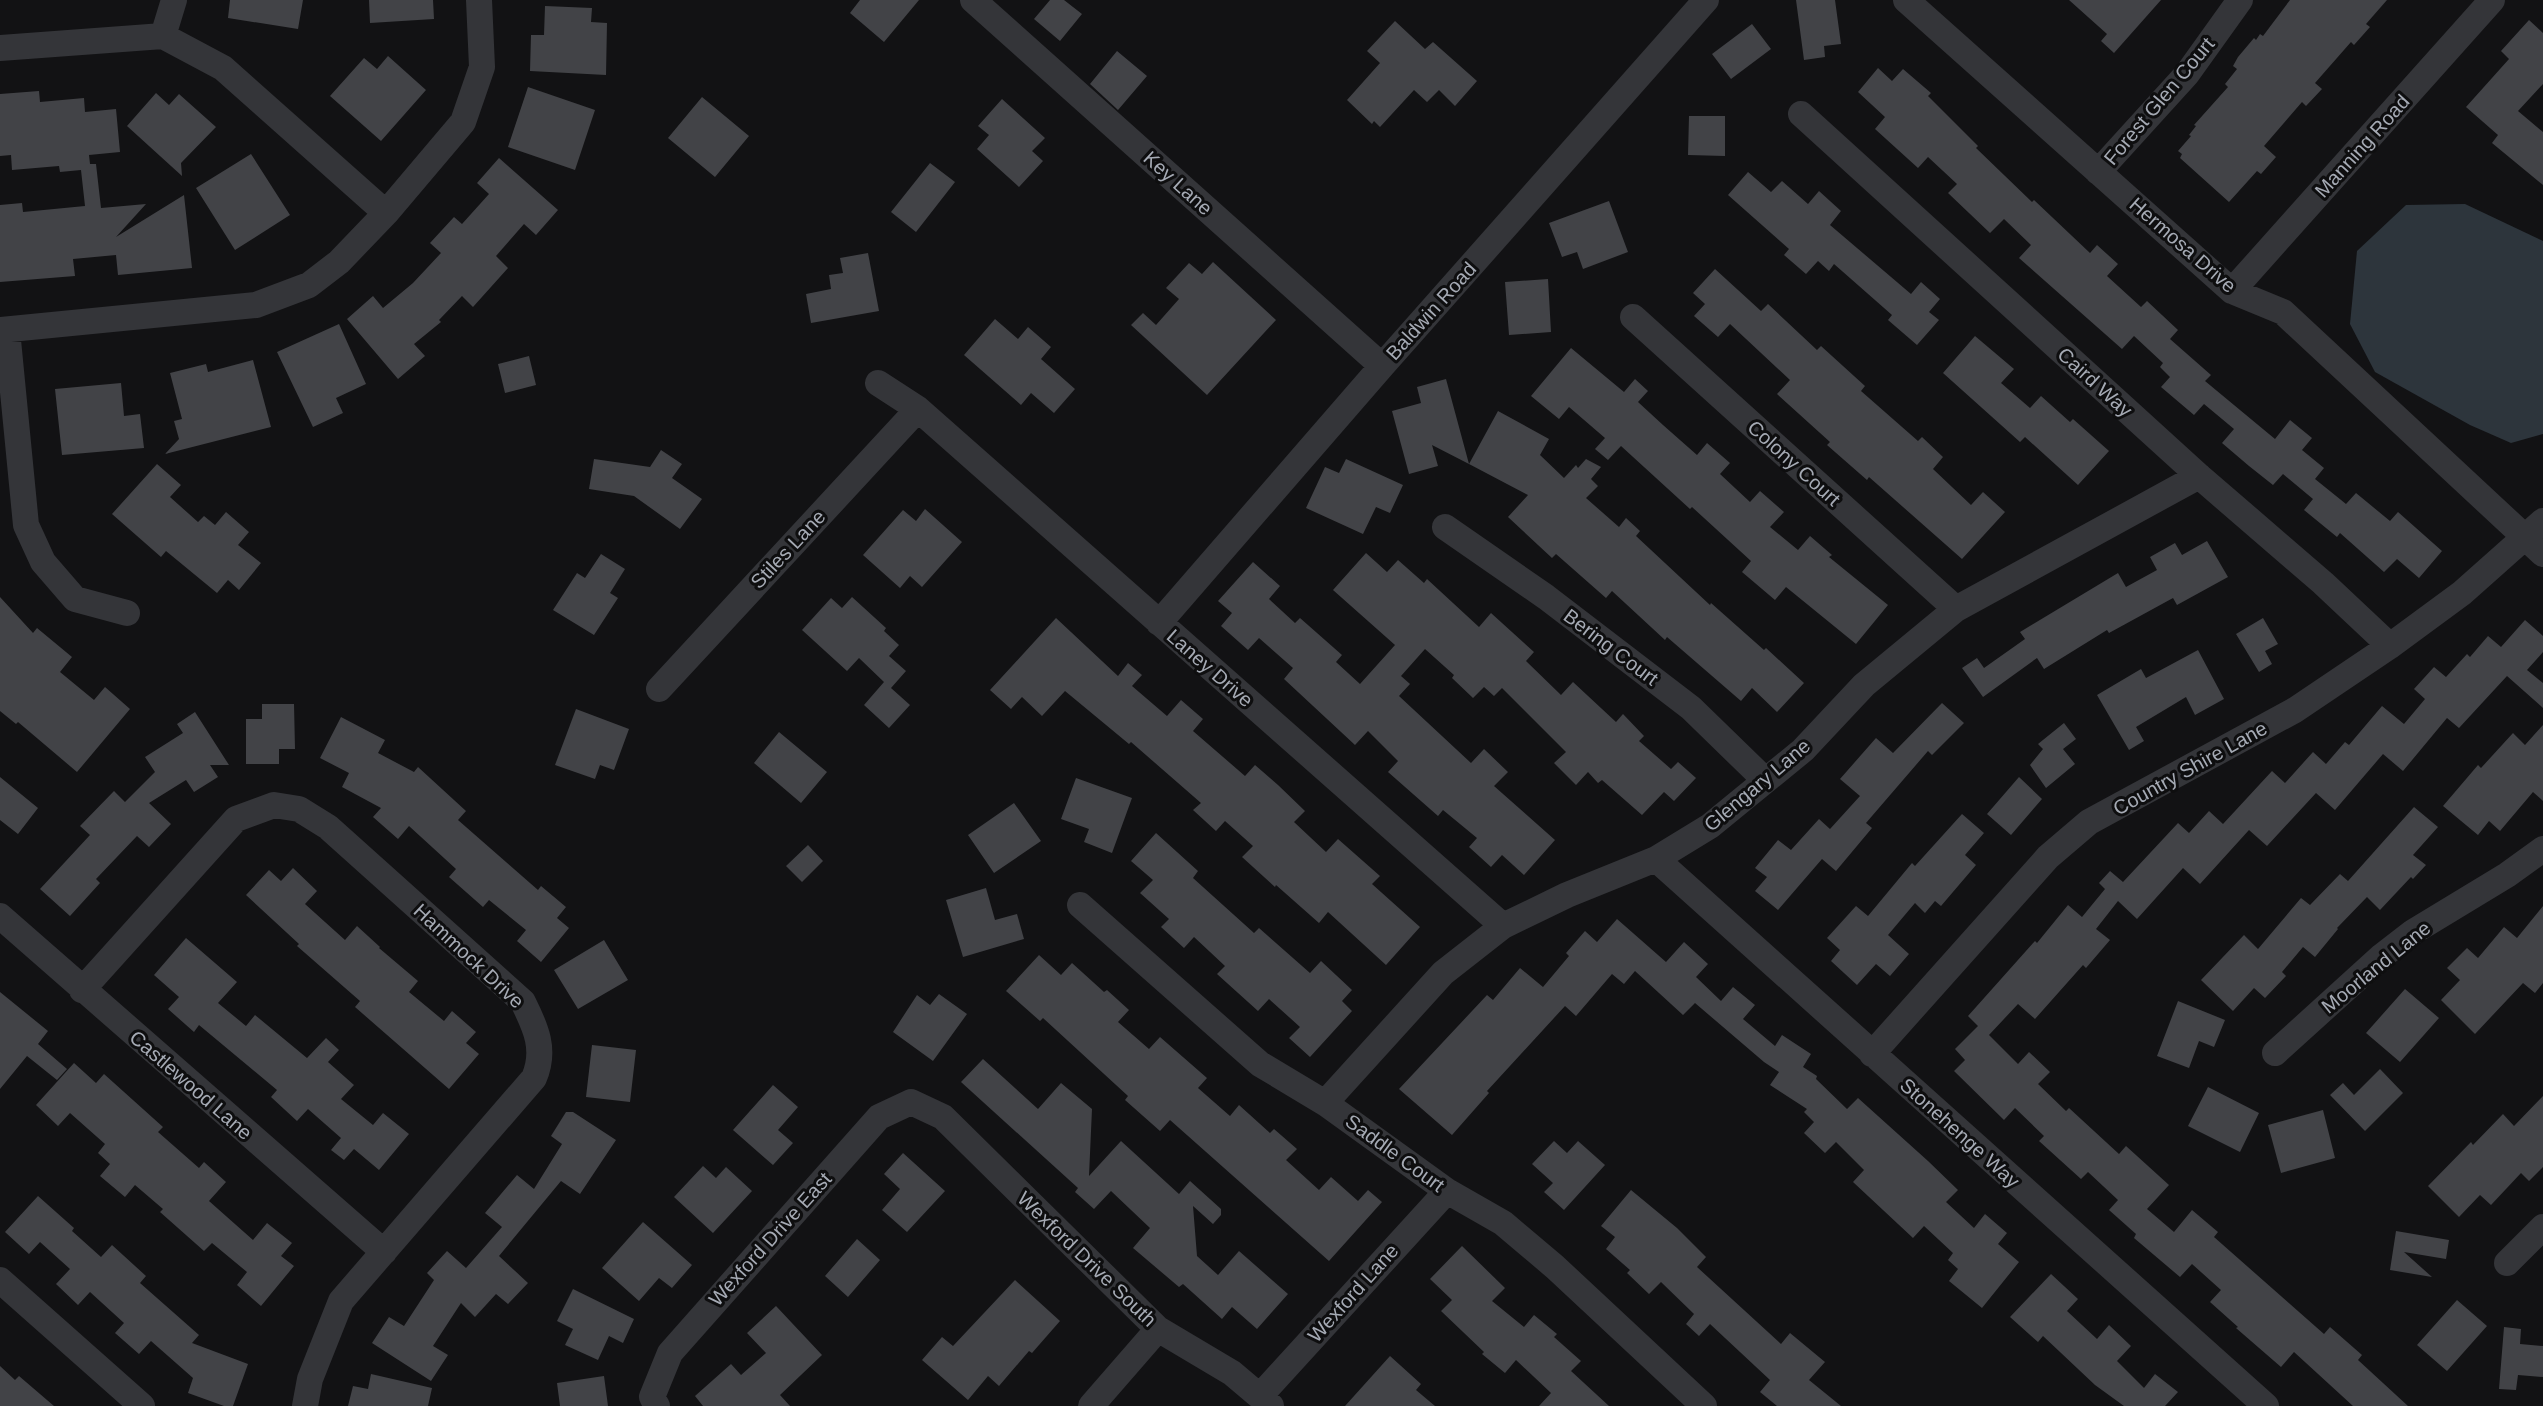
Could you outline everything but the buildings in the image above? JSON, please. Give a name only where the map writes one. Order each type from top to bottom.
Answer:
[{"type":"street","points":[[163,36],[174,0]]},
{"type":"street","points":[[127,613],[75,598],[43,562],[26,525],[3,330],[267,302],[309,285],[339,262],[386,213],[463,122],[482,67],[479,0]]},
{"type":"street","name":"Key Lane","points":[[973,0],[1382,366]]},
{"type":"street","name":"Baldwin Road","points":[[1159,623],[1382,366],[1706,0]]},
{"type":"street","name":"Hermosa Drive","points":[[1906,0],[2232,291],[2283,312],[2534,529],[2543,554]]},
{"type":"street","name":"Forest Glen Court","points":[[2098,172],[2187,74],[2240,0]]},
{"type":"street","name":"Manning Road","points":[[2232,291],[2492,0]]},
{"type":"street","points":[[0,48],[163,36],[222,68],[386,213]]},
{"type":"street","name":"Caird Way","points":[[1802,114],[2199,476],[2324,583],[2391,646]]},
{"type":"street","name":"Colony Court","points":[[1633,316],[1956,609]]},
{"type":"street","name":"Laney Drive","points":[[878,383],[918,409],[1503,926]]},
{"type":"street","name":"Stiles Lane","points":[[659,689],[918,409]]},
{"type":"street","name":"Glengary Lane","points":[[1325,1103],[1443,973],[1503,926],[1567,895],[1656,859],[1710,826],[1803,750],[1864,685],[1956,609],[2199,476]]},
{"type":"street","name":"Bering Court","points":[[1445,527],[1546,597],[1691,708],[1765,780]]},
{"type":"street","name":"Country Shire Lane","points":[[1872,1054],[2049,857],[2089,822],[2295,710],[2391,646],[2462,593],[2534,529]]},
{"type":"street","name":"Hammock Drive","points":[[82,990],[236,819],[274,805],[299,809],[328,827],[522,1002],[536,1029],[540,1052],[540,1065],[534,1078],[341,1301],[310,1379],[305,1406]]},
{"type":"street","name":"Moorland Lane","points":[[2275,1053],[2382,956],[2413,932],[2507,875],[2543,849]]},
{"type":"street","name":"Stonehenge Way","points":[[1656,859],[2266,1406]]},
{"type":"street","name":"Saddle Court","points":[[1080,905],[1260,1064],[1325,1103],[1447,1191],[1503,1223],[1555,1267],[1704,1406]]},
{"type":"street","name":"Castlewood Lane","points":[[0,916],[384,1252]]},
{"type":"street","name":"Wexford Drive South","points":[[911,1102],[942,1117],[1158,1329],[1232,1373],[1265,1401]]},
{"type":"street","name":"Wexford Drive East","points":[[654,1401],[669,1353],[879,1117],[911,1102]]},
{"type":"street","name":"Wexford Lane","points":[[1265,1401],[1447,1191]]},
{"type":"street","points":[[2507,1263],[2543,1227]]},
{"type":"street","points":[[0,1280],[142,1406]]},
{"type":"street","points":[[1091,1406],[1158,1329]]},
{"type":"shaded area","points":[[2465,204],[2543,241],[2543,434],[2511,443],[2470,425],[2375,372],[2350,324],[2357,251],[2406,205]]}]
